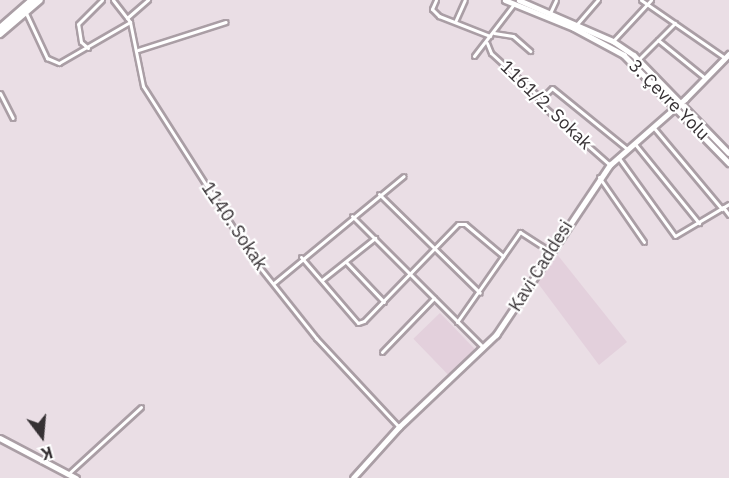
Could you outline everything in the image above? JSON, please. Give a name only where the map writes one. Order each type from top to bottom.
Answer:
[{"type":"highway","points":[[0,28],[32,0]]},
{"type":"highway","points":[[0,34],[40,0]]},
{"type":"street","points":[[89,49],[81,42],[78,24],[102,0]]},
{"type":"street","name":"1140. Sokak","points":[[113,0],[129,20],[138,50],[143,87],[254,260],[316,338],[399,427]]},
{"type":"street","points":[[25,13],[51,61],[64,63],[89,49],[129,20],[148,0]]},
{"type":"street","points":[[436,0],[433,12],[490,36]]},
{"type":"street","points":[[455,22],[465,0]]},
{"type":"street","name":"3. Çevre Yolu","points":[[505,0],[550,13],[613,41],[639,60],[729,163]]},
{"type":"street","points":[[550,13],[556,0]]},
{"type":"street","points":[[577,24],[598,0]]},
{"type":"street","points":[[641,0],[727,57]]},
{"type":"street","points":[[613,41],[651,0]]},
{"type":"street","points":[[474,56],[487,43],[516,2]]},
{"type":"street","name":"3. Çevre Yolu","points":[[516,2],[617,50],[728,149]]},
{"type":"street","points":[[138,50],[226,22]]},
{"type":"street","points":[[639,60],[675,23]]},
{"type":"street","points":[[494,33],[513,36],[530,51]]},
{"type":"street","points":[[658,40],[706,79]]},
{"type":"street","name":"1161/2. Sokak","points":[[487,43],[491,53],[536,94],[557,120],[610,165]]},
{"type":"street","name":"Kavi Caddesi","points":[[353,478],[399,427],[484,348],[599,177],[727,57]]},
{"type":"street","points":[[536,94],[546,94],[552,88],[627,149]]},
{"type":"street","points":[[0,93],[13,118]]},
{"type":"street","points":[[653,126],[729,215]]},
{"type":"street","points":[[634,143],[700,223]]},
{"type":"street","points":[[618,157],[675,236],[682,235],[729,204]]},
{"type":"street","points":[[274,283],[301,257],[404,176]]},
{"type":"street","points":[[599,177],[644,242]]},
{"type":"street","points":[[380,194],[480,293]]},
{"type":"street","points":[[352,216],[484,348]]},
{"type":"street","points":[[301,257],[357,323],[364,321],[463,223],[503,256]]},
{"type":"street","points":[[458,322],[523,231],[549,251]]},
{"type":"street","points":[[322,280],[375,238]]},
{"type":"street","points":[[346,262],[384,302]]},
{"type":"street","points":[[382,352],[434,298]]},
{"type":"street","points":[[68,474],[141,407]]},
{"type":"street","points":[[0,438],[74,478]]},
{"type":"shaded area","points":[[556,253],[627,342],[599,365],[537,282]]},
{"type":"shaded area","points":[[440,313],[475,349],[448,375],[413,339]]}]
